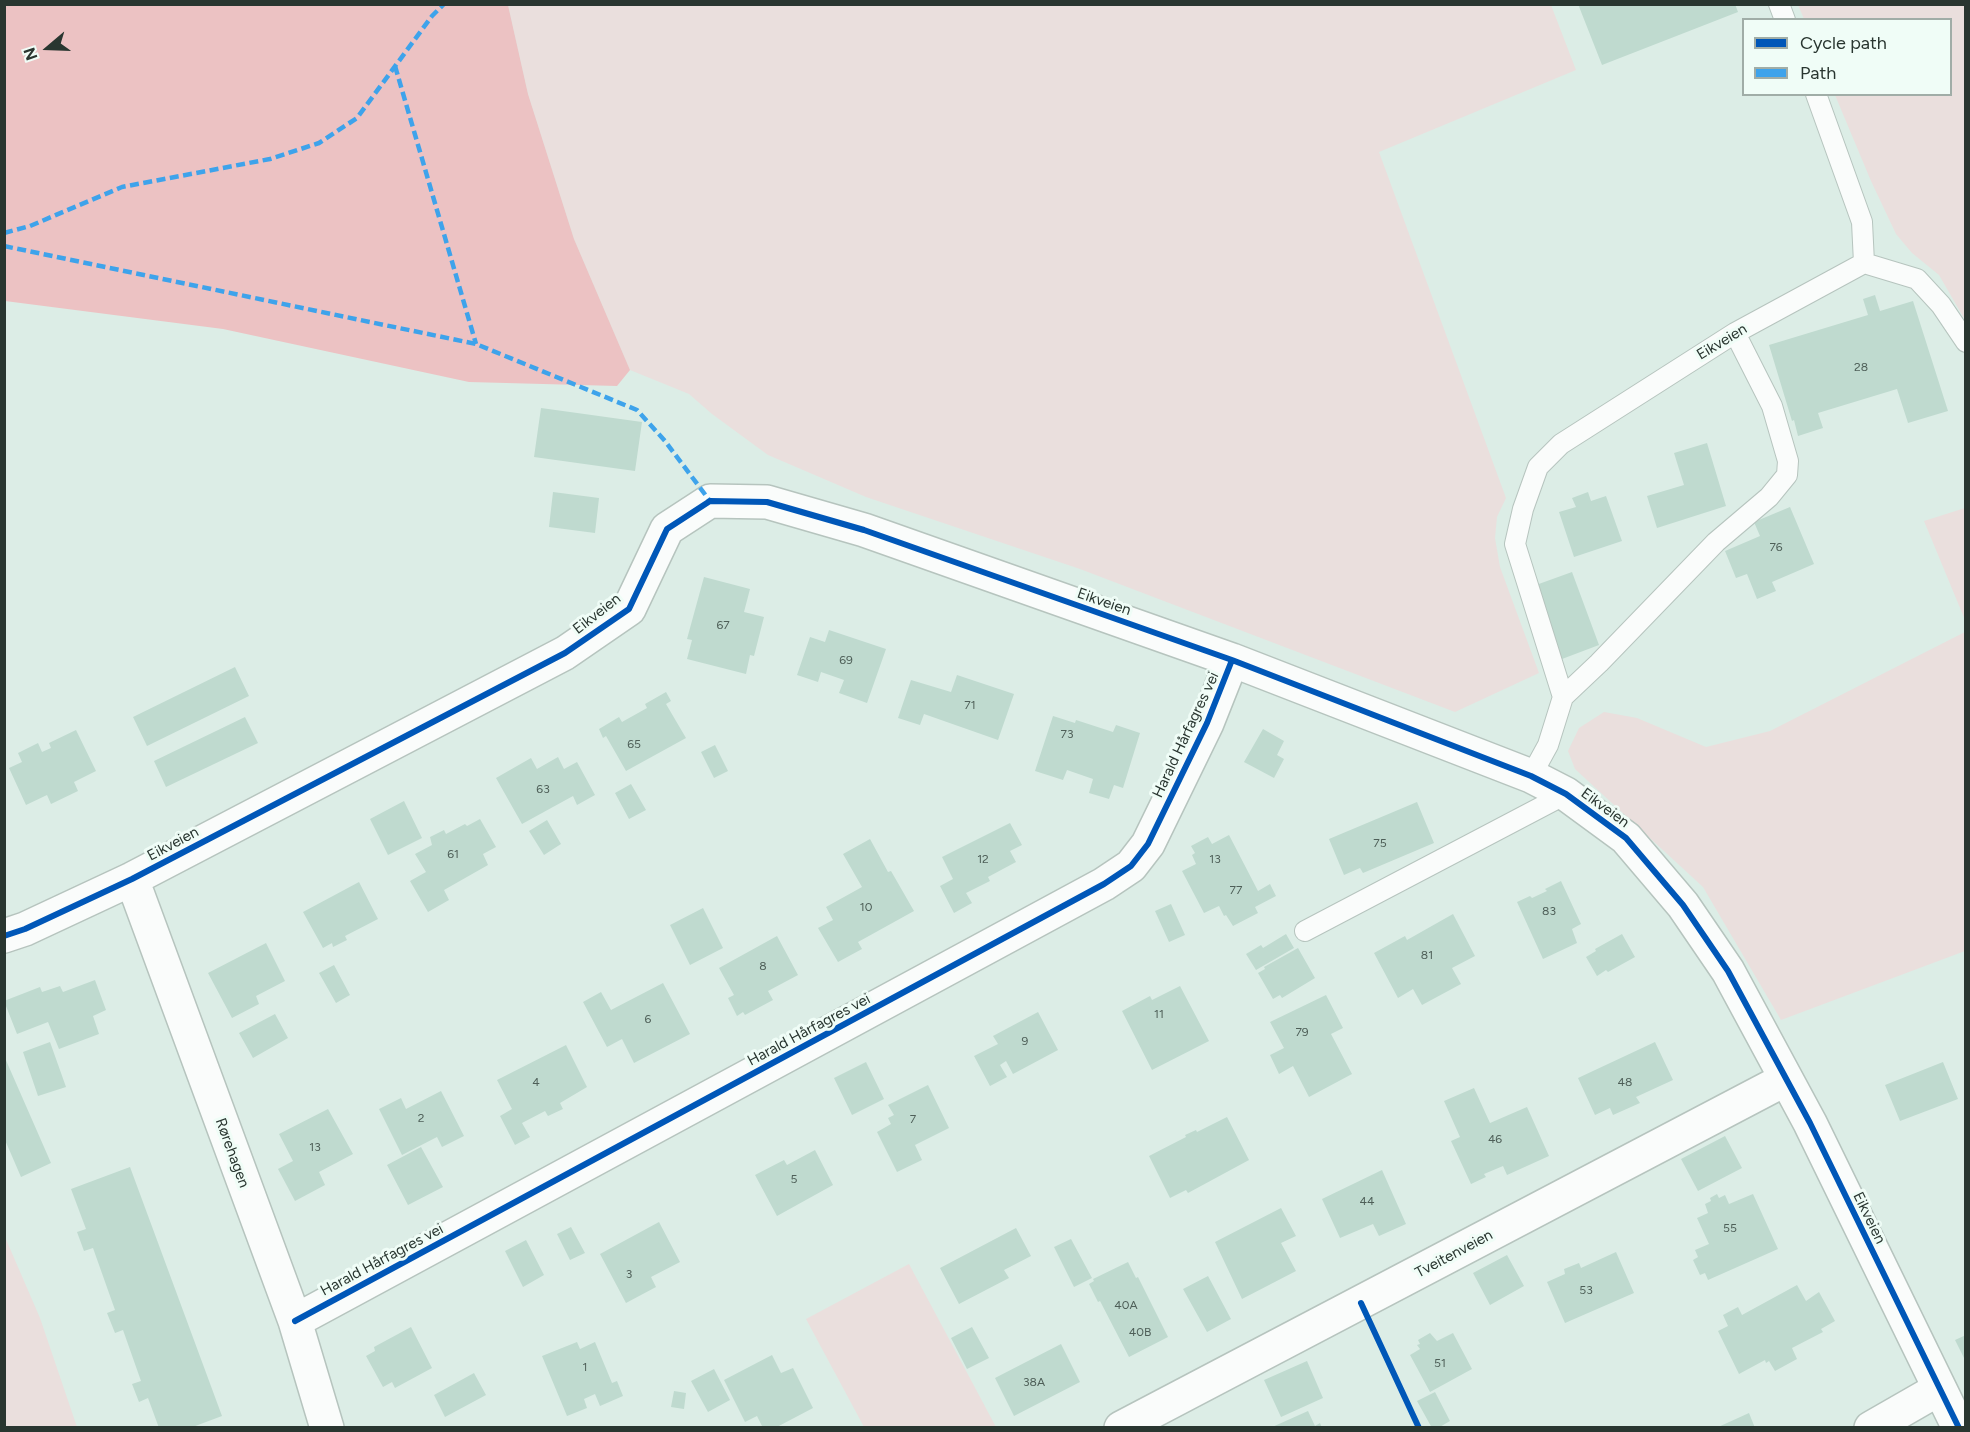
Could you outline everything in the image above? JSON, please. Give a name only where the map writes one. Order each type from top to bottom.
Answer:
[{"type":"street","name":"Eikveien","points":[[4,936],[26,929],[132,879],[566,653],[629,609],[667,529],[710,501],[767,502],[864,530],[1232,660],[1531,776],[1566,794],[1626,838],[1683,905],[1728,971],[1810,1123],[1959,1428]]},
{"type":"street","name":"Harald Hårfagres vei","points":[[294,1321],[1104,884],[1131,866],[1148,844],[1207,723],[1232,660]]},
{"type":"street","name":"Rørehagen","points":[[132,879],[294,1321],[327,1428]]},
{"type":"street","name":"Tveitenveien","points":[[1121,1428],[1786,1079]]},
{"type":"street","points":[[1872,1428],[1939,1389]]},
{"type":"lane","points":[[1817,96],[1862,222],[1864,262],[1917,279],[1941,304],[1965,342]]},
{"type":"lane","name":"Eikveien","points":[[1563,697],[1515,544],[1523,509],[1538,467],[1561,444],[1735,333],[1864,262]]},
{"type":"lane","points":[[1531,776],[1548,745],[1563,697],[1716,542],[1769,497],[1787,476],[1788,461],[1772,406],[1735,333]]},
{"type":"lane","name":"Eikveien","points":[[1305,931],[1566,794]]},
{"type":"shaded area","points":[[5,4],[508,5],[528,94],[574,239],[630,370],[617,386],[469,382],[223,329],[5,301]]},
{"type":"shaded area","points":[[508,5],[1551,5],[1576,70],[1379,152],[1506,498],[1497,517],[1495,538],[1500,567],[1539,673],[1455,712],[1080,569],[866,497],[768,455],[689,394],[630,370],[574,239],[528,94]]},
{"type":"shaded area","points":[[1798,5],[1965,5],[1965,320],[1939,275],[1912,253],[1896,234],[1835,96],[1952,96],[1952,18],[1804,18]]},
{"type":"shaded area","points":[[1966,508],[1965,620],[1924,521]]},
{"type":"shaded area","points":[[1965,632],[1965,951],[1781,1020],[1703,887],[1575,769],[1568,751],[1579,728],[1604,712],[1637,718],[1706,747],[1770,731]]},
{"type":"shaded area","points":[[5,1237],[40,1318],[77,1427],[5,1427]]},
{"type":"shaded area","points":[[909,1264],[996,1427],[864,1427],[806,1319]]},
{"type":"building","points":[[1578,4],[1735,4],[1738,12],[1602,65]]},
{"type":"building","points":[[1875,295],[1880,311],[1913,301],[1948,411],[1908,423],[1897,389],[1818,413],[1823,428],[1798,436],[1769,345],[1868,315],[1863,299]]},
{"type":"building","points":[[541,408],[642,422],[635,471],[534,457]]},
{"type":"building","points":[[1707,443],[1726,506],[1657,528],[1647,496],[1684,485],[1674,453]]},
{"type":"building","points":[[553,492],[599,498],[595,533],[549,527]]},
{"type":"building","points":[[1588,492],[1591,501],[1606,496],[1622,541],[1574,557],[1559,512],[1576,507],[1572,498]]},
{"type":"building","points":[[1790,507],[1814,564],[1772,582],[1776,591],[1757,599],[1747,574],[1736,578],[1725,551],[1760,536],[1754,522]]},
{"type":"building","points":[[1572,572],[1599,645],[1562,659],[1536,585]]},
{"type":"building","points":[[704,577],[750,589],[744,612],[764,617],[754,656],[750,655],[746,674],[687,659],[692,640],[687,639]]},
{"type":"building","points":[[829,630],[886,649],[867,703],[839,693],[844,680],[821,672],[818,682],[797,675],[810,637],[825,642]]},
{"type":"building","points":[[235,667],[249,696],[147,746],[133,717]]},
{"type":"building","points":[[957,675],[1014,694],[998,740],[924,714],[920,725],[898,718],[911,680],[951,692]]},
{"type":"building","points":[[666,692],[671,701],[666,704],[686,738],[626,771],[606,736],[603,738],[599,729],[619,717],[622,722],[647,708],[645,704]]},
{"type":"building","points":[[1053,716],[1075,723],[1076,720],[1113,732],[1116,725],[1140,733],[1123,788],[1114,785],[1109,799],[1089,793],[1093,779],[1067,770],[1063,780],[1035,771]]},
{"type":"building","points":[[245,717],[258,743],[166,787],[154,761]]},
{"type":"building","points":[[1263,729],[1284,741],[1277,755],[1284,759],[1274,778],[1244,762]]},
{"type":"building","points":[[76,730],[96,771],[74,782],[78,791],[51,804],[47,795],[26,805],[9,768],[22,762],[18,753],[38,743],[42,752],[51,748],[49,743]]},
{"type":"building","points":[[715,745],[728,771],[714,778],[701,752]]},
{"type":"building","points":[[558,757],[564,769],[577,762],[595,795],[577,805],[573,796],[522,824],[496,778],[531,758],[537,769]]},
{"type":"building","points":[[631,784],[646,810],[629,819],[615,793]]},
{"type":"building","points":[[404,801],[422,838],[388,855],[370,819]]},
{"type":"building","points":[[1417,802],[1434,843],[1363,873],[1360,868],[1344,875],[1329,839]]},
{"type":"building","points":[[480,819],[496,847],[483,854],[488,865],[444,890],[449,900],[428,912],[410,881],[426,872],[415,854],[432,845],[430,837],[444,830],[446,834]]},
{"type":"building","points":[[547,820],[561,844],[544,855],[529,831]]},
{"type":"building","points":[[1010,823],[1022,845],[1010,851],[1016,862],[988,877],[990,881],[966,893],[972,903],[954,913],[940,886],[953,879],[942,857]]},
{"type":"building","points":[[1229,835],[1258,891],[1270,884],[1276,896],[1255,907],[1258,913],[1233,926],[1219,906],[1204,913],[1182,871],[1196,864],[1192,855],[1195,853],[1191,846],[1208,837],[1212,844]]},
{"type":"building","points":[[870,839],[888,872],[891,871],[914,911],[858,942],[862,949],[838,962],[818,928],[833,920],[826,907],[862,887],[843,854]]},
{"type":"building","points":[[1561,881],[1581,924],[1572,929],[1577,943],[1543,959],[1517,902],[1547,891],[1545,889]]},
{"type":"building","points":[[359,882],[378,919],[345,936],[347,940],[333,947],[332,943],[323,948],[303,912]]},
{"type":"building","points":[[1171,904],[1185,935],[1169,942],[1155,911]]},
{"type":"building","points":[[703,908],[723,948],[690,965],[670,925]]},
{"type":"building","points":[[1453,914],[1475,956],[1452,968],[1461,984],[1422,1005],[1413,989],[1398,998],[1374,953],[1405,936],[1407,940]]},
{"type":"building","points":[[1286,934],[1294,948],[1256,970],[1246,954],[1261,945],[1263,948]]},
{"type":"building","points":[[1622,934],[1635,957],[1597,976],[1586,957],[1596,951],[1595,949]]},
{"type":"building","points":[[777,936],[798,975],[768,991],[773,1000],[745,1015],[743,1012],[737,1016],[728,998],[734,995],[719,968]]},
{"type":"building","points":[[266,943],[285,981],[256,996],[259,1004],[232,1018],[208,973]]},
{"type":"building","points":[[1298,948],[1315,978],[1282,998],[1280,995],[1273,999],[1258,973],[1265,969],[1264,967]]},
{"type":"building","points":[[334,965],[350,995],[336,1003],[319,973]]},
{"type":"building","points":[[95,980],[106,1010],[93,1016],[99,1034],[59,1049],[48,1022],[17,1034],[4,1001],[40,987],[42,992],[60,986],[63,992]]},
{"type":"building","points":[[663,983],[690,1034],[634,1063],[622,1039],[607,1047],[583,1002],[601,992],[611,1010]]},
{"type":"building","points":[[1180,986],[1209,1041],[1152,1070],[1122,1011],[1150,996],[1152,1000]]},
{"type":"building","points":[[1326,995],[1343,1028],[1331,1034],[1352,1074],[1309,1097],[1293,1066],[1279,1074],[1270,1055],[1284,1048],[1270,1022]]},
{"type":"building","points":[[1038,1012],[1058,1050],[1013,1074],[1006,1061],[1000,1065],[1007,1077],[990,1086],[974,1056],[998,1044],[993,1036]]},
{"type":"building","points":[[275,1014],[288,1038],[253,1058],[239,1033]]},
{"type":"building","points":[[50,1042],[66,1087],[38,1096],[23,1052]]},
{"type":"building","points":[[1655,1042],[1673,1080],[1636,1097],[1640,1103],[1613,1115],[1610,1108],[1595,1115],[1578,1078]]},
{"type":"building","points":[[566,1045],[587,1087],[560,1103],[563,1109],[548,1116],[545,1111],[522,1123],[530,1137],[515,1145],[500,1116],[512,1109],[497,1080]]},
{"type":"building","points":[[5,1058],[51,1163],[21,1177],[5,1140]]},
{"type":"building","points":[[866,1062],[884,1099],[852,1115],[834,1078]]},
{"type":"building","points":[[1943,1062],[1958,1099],[1900,1121],[1885,1085]]},
{"type":"building","points":[[928,1085],[949,1128],[915,1145],[922,1160],[897,1172],[877,1132],[891,1124],[888,1118],[894,1115],[888,1105]]},
{"type":"building","points":[[1474,1088],[1490,1123],[1527,1107],[1549,1156],[1507,1175],[1503,1166],[1484,1174],[1486,1177],[1471,1184],[1451,1141],[1460,1137],[1444,1101]]},
{"type":"building","points":[[441,1091],[464,1136],[442,1147],[437,1137],[402,1155],[379,1109],[401,1098],[406,1109]]},
{"type":"building","points":[[328,1109],[353,1154],[319,1172],[325,1185],[295,1201],[278,1169],[293,1161],[279,1134]]},
{"type":"building","points":[[1227,1117],[1249,1160],[1188,1193],[1186,1190],[1170,1198],[1149,1156],[1186,1137],[1185,1135],[1196,1130],[1197,1132]]},
{"type":"building","points":[[1725,1136],[1742,1168],[1698,1191],[1681,1159]]},
{"type":"building","points":[[421,1147],[443,1187],[408,1205],[387,1165]]},
{"type":"building","points":[[815,1150],[833,1185],[777,1216],[755,1175],[784,1160],[787,1165]]},
{"type":"building","points":[[130,1167],[222,1416],[190,1428],[159,1428],[148,1398],[139,1402],[132,1384],[141,1381],[123,1330],[115,1333],[107,1313],[115,1310],[93,1248],[84,1251],[77,1232],[86,1229],[71,1189]]},
{"type":"building","points":[[1382,1170],[1406,1224],[1379,1236],[1373,1224],[1340,1238],[1322,1199]]},
{"type":"building","points":[[1717,1194],[1719,1198],[1725,1195],[1729,1204],[1753,1194],[1778,1249],[1708,1280],[1705,1273],[1700,1275],[1693,1260],[1698,1257],[1695,1250],[1709,1244],[1697,1218],[1708,1213],[1705,1204]]},
{"type":"building","points":[[1281,1208],[1296,1236],[1281,1243],[1296,1271],[1242,1299],[1215,1242]]},
{"type":"building","points":[[659,1222],[680,1262],[651,1277],[656,1287],[626,1303],[600,1254]]},
{"type":"building","points":[[571,1227],[585,1253],[570,1260],[557,1234]]},
{"type":"building","points":[[1016,1228],[1031,1256],[1004,1270],[1009,1278],[959,1304],[940,1268]]},
{"type":"building","points":[[1071,1239],[1092,1278],[1074,1287],[1054,1247]]},
{"type":"building","points":[[526,1240],[544,1275],[523,1287],[505,1251]]},
{"type":"building","points":[[1616,1252],[1634,1293],[1565,1323],[1547,1282],[1565,1274],[1564,1269],[1579,1263],[1581,1268]]},
{"type":"building","points":[[1507,1255],[1524,1286],[1490,1305],[1473,1273]]},
{"type":"building","points":[[1128,1262],[1168,1337],[1129,1357],[1089,1284],[1094,1281],[1093,1279]]},
{"type":"building","points":[[1208,1276],[1231,1319],[1207,1332],[1183,1289]]},
{"type":"building","points":[[1797,1285],[1806,1301],[1819,1292],[1835,1321],[1821,1329],[1823,1332],[1792,1348],[1797,1359],[1775,1371],[1769,1361],[1766,1363],[1765,1360],[1739,1374],[1718,1331],[1728,1326],[1723,1315],[1738,1307],[1742,1315]]},
{"type":"building","points":[[411,1327],[432,1368],[395,1388],[392,1382],[383,1387],[366,1356],[375,1351],[374,1347]]},
{"type":"building","points":[[972,1327],[989,1358],[967,1369],[951,1338]]},
{"type":"building","points":[[1430,1333],[1437,1341],[1453,1333],[1472,1369],[1430,1392],[1410,1355],[1420,1349],[1417,1345],[1420,1344],[1418,1340]]},
{"type":"building","points":[[1966,1335],[1966,1362],[1955,1340]]},
{"type":"building","points":[[577,1342],[580,1349],[595,1342],[612,1383],[617,1381],[623,1396],[600,1406],[595,1394],[584,1399],[587,1408],[567,1416],[542,1356]]},
{"type":"building","points":[[1061,1344],[1080,1382],[1014,1416],[995,1378]]},
{"type":"building","points":[[772,1355],[781,1373],[793,1368],[813,1408],[775,1428],[763,1428],[757,1416],[745,1422],[724,1380]]},
{"type":"building","points":[[1307,1361],[1323,1398],[1281,1417],[1264,1380]]},
{"type":"building","points":[[714,1369],[730,1400],[708,1412],[691,1381]]},
{"type":"building","points":[[474,1373],[486,1395],[445,1417],[434,1395]]},
{"type":"building","points":[[674,1391],[686,1393],[684,1409],[671,1407]]},
{"type":"building","points":[[1435,1392],[1450,1421],[1438,1428],[1432,1428],[1417,1401]]},
{"type":"building","points":[[1308,1411],[1315,1426],[1320,1423],[1322,1428],[1270,1428]]},
{"type":"building","points":[[1749,1413],[1755,1428],[1716,1428]]},
{"type":"marked path","points":[[4,233],[30,226],[122,187],[270,159],[319,143],[357,118],[432,16],[444,4]]},
{"type":"marked path","points":[[395,66],[476,344]]},
{"type":"marked path","points":[[4,246],[476,344],[637,410],[665,441],[710,501]]},
{"type":"cycle path","points":[[4,936],[25,929],[132,879],[565,653],[629,609],[667,529],[710,501],[767,502],[864,530],[1232,660],[1531,776],[1566,794],[1626,838],[1683,905],[1728,971],[1810,1123],[1959,1428]]},
{"type":"cycle path","points":[[295,1321],[1104,884],[1131,866],[1148,844],[1207,723],[1232,660]]},
{"type":"cycle path","points":[[1361,1303],[1419,1428]]}]
